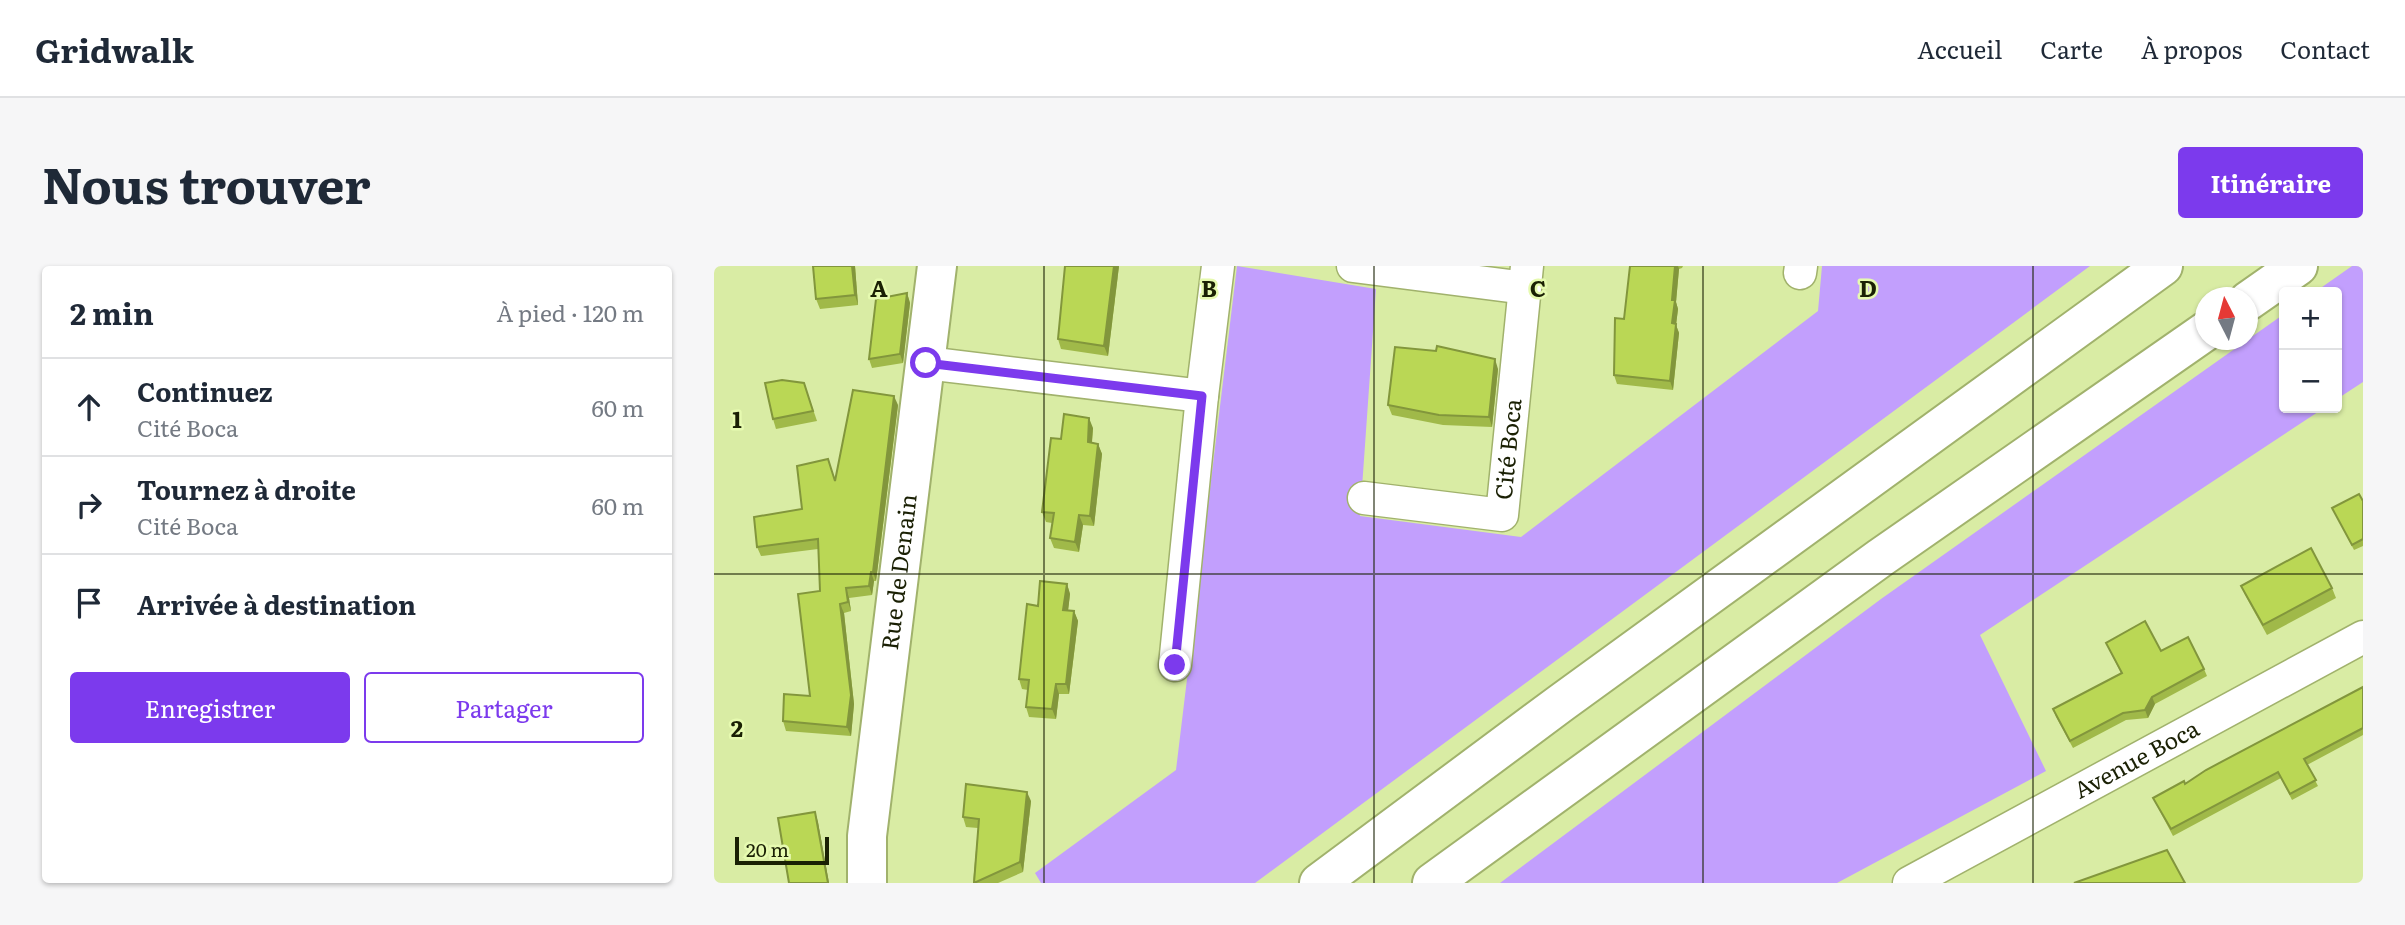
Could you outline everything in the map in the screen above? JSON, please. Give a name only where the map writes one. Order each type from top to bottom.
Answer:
[{"type":"main road","name":"Rue de Denain","points":[[868,882],[867,836],[937,266]]},
{"type":"main road","points":[[1319,883],[1571,695],[2163,266]]},
{"type":"main road","points":[[2258,295],[2298,266]]},
{"type":"main road","points":[[1432,883],[1880,558],[2195,339]]},
{"type":"street","points":[[1175,665],[1218,266]]},
{"type":"street","name":"Cité Boca","points":[[1353,266],[1526,277],[1503,515],[1364,498]]},
{"type":"street","points":[[926,363],[1202,396]]},
{"type":"street","name":"Avenue Boca","points":[[1909,883],[1944,875],[2363,636]]},
{"type":"shaded area","points":[[1237,266],[1376,289],[1360,516],[1521,537],[1818,311],[1822,266],[2090,266],[1255,883],[1041,883],[1035,873],[1176,770]]},
{"type":"shaded area","points":[[2352,266],[2363,266],[2363,382],[2342,396],[2342,287],[2322,287]]},
{"type":"shaded area","points":[[2279,318],[2279,413],[2316,413],[1980,635],[2046,771],[1837,883],[1500,883],[1881,599],[2233,350],[2258,350],[2258,332]]},
{"type":"building","points":[[813,266],[852,266],[855,295],[816,299]]},
{"type":"building","points":[[1065,266],[1114,266],[1104,346],[1058,339]]},
{"type":"building","points":[[1630,266],[1675,266],[1672,323],[1676,324],[1670,381],[1614,375],[1615,318],[1624,319]]},
{"type":"building","points":[[907,293],[900,354],[869,359],[876,299]]},
{"type":"building","points":[[1437,346],[1495,359],[1489,417],[1439,415],[1388,405],[1395,347],[1436,351]]},
{"type":"building","points":[[782,380],[804,383],[813,411],[773,419],[765,383]]},
{"type":"building","points":[[853,390],[894,396],[873,572],[869,586],[846,588],[848,602],[840,604],[851,695],[847,727],[783,721],[784,694],[810,696],[798,594],[820,591],[818,539],[757,547],[754,517],[802,509],[797,466],[828,459],[835,481]]},
{"type":"building","points":[[1064,414],[1089,418],[1088,442],[1098,444],[1090,516],[1079,515],[1075,542],[1050,538],[1054,513],[1042,512],[1051,438],[1061,439]]},
{"type":"building","points":[[2359,494],[2363,501],[2363,539],[2352,545],[2332,508]]},
{"type":"building","points":[[2311,548],[2332,588],[2263,625],[2241,586]]},
{"type":"building","points":[[1040,581],[1067,584],[1063,610],[1074,611],[1066,684],[1056,684],[1052,709],[1026,707],[1029,680],[1019,679],[1027,604],[1038,606]]},
{"type":"building","points":[[2145,621],[2161,651],[2188,637],[2204,669],[2152,697],[2145,710],[2123,713],[2070,741],[2053,709],[2122,673],[2106,643]]},
{"type":"building","points":[[2363,687],[2363,728],[2304,759],[2316,780],[2290,794],[2278,772],[2171,829],[2153,798],[2184,781],[2185,784],[2206,770]]},
{"type":"building","points":[[966,784],[1027,792],[1020,862],[974,883],[979,819],[963,817]]},
{"type":"building","points":[[815,812],[828,883],[789,883],[778,818]]},
{"type":"building","points":[[2167,850],[2185,883],[2074,883]]},
{"type":"route","points":[[926,363],[1202,396],[1175,665]]}]
